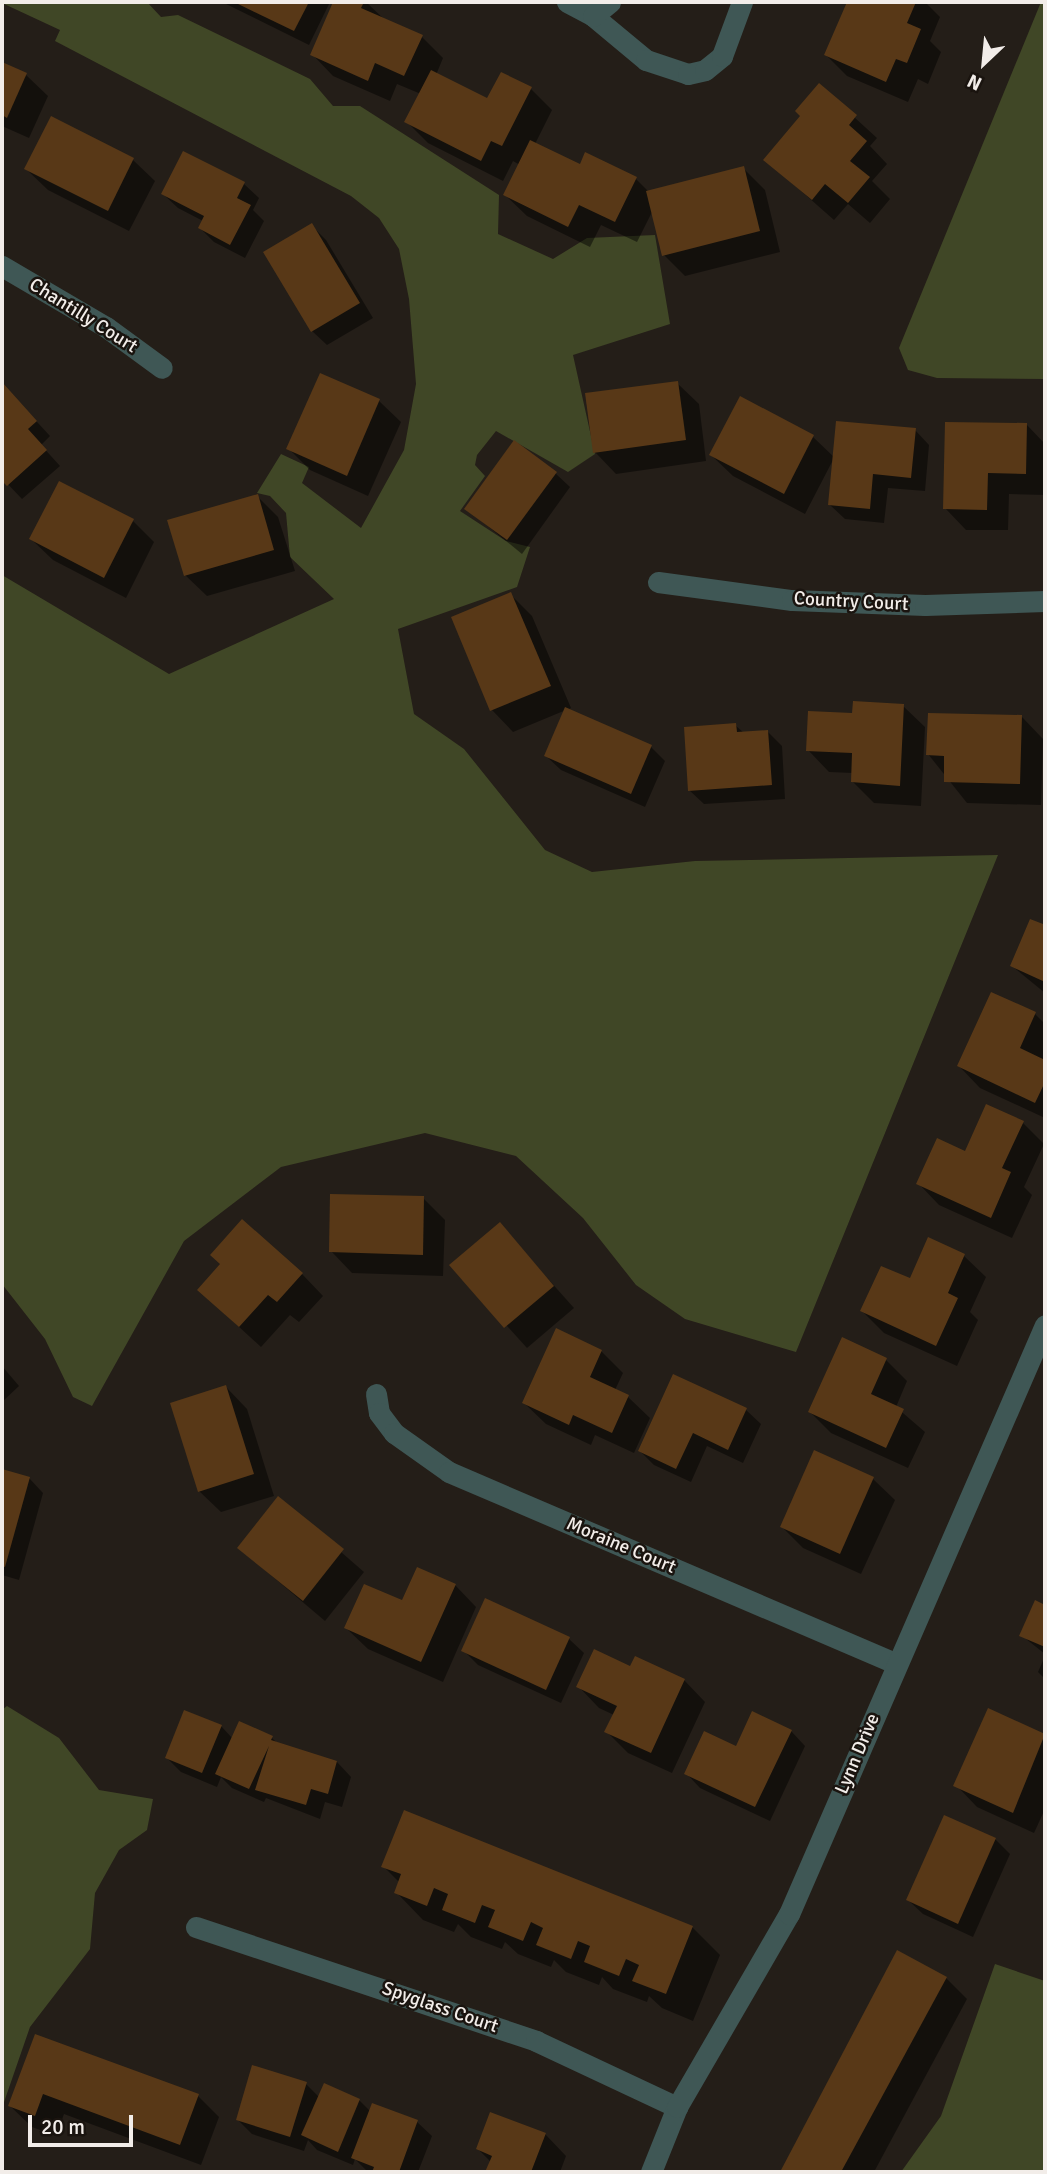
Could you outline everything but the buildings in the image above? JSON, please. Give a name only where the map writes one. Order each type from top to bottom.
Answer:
[{"type":"street","points":[[567,2],[593,16],[646,60],[688,74],[705,70],[722,56],[742,2]]},
{"type":"street","points":[[593,16],[610,2]]},
{"type":"street","name":"Chantilly Court","points":[[2,266],[106,327],[162,368]]},
{"type":"street","name":"Country Court","points":[[658,582],[792,600],[925,605],[1045,601]]},
{"type":"street","name":"Lynn Drive","points":[[650,2172],[677,2107],[789,1914],[1045,1325]]},
{"type":"street","name":"Moraine Court","points":[[376,1394],[379,1413],[394,1433],[449,1472],[897,1664]]},
{"type":"street","name":"Spyglass Court","points":[[196,1927],[536,2041],[677,2107]]},
{"type":"green space","points":[[147,2],[161,17],[178,15],[310,79],[333,106],[360,106],[499,195],[498,234],[553,259],[587,238],[655,235],[670,324],[573,355],[595,454],[568,472],[496,431],[477,455],[475,465],[485,476],[460,511],[506,541],[530,547],[517,587],[398,629],[414,714],[464,749],[545,850],[592,872],[695,861],[998,855],[796,1352],[685,1319],[636,1285],[583,1218],[516,1156],[425,1133],[281,1167],[184,1241],[92,1406],[73,1397],[45,1339],[2,1284],[2,575],[169,674],[334,599],[290,557],[286,513],[270,496],[257,493],[281,454],[309,467],[302,483],[361,528],[404,450],[416,384],[409,299],[399,249],[379,218],[351,196],[55,41],[60,30],[2,3]]},
{"type":"green space","points":[[1041,2],[1045,2],[1045,379],[937,378],[908,370],[899,348]]},
{"type":"green space","points":[[7,1706],[59,1738],[99,1790],[153,1799],[147,1830],[119,1850],[95,1893],[90,1949],[30,2027],[2,2108],[2,1710]]},
{"type":"green space","points":[[995,1964],[1045,1981],[1045,2172],[901,2172],[941,2116]]}]
